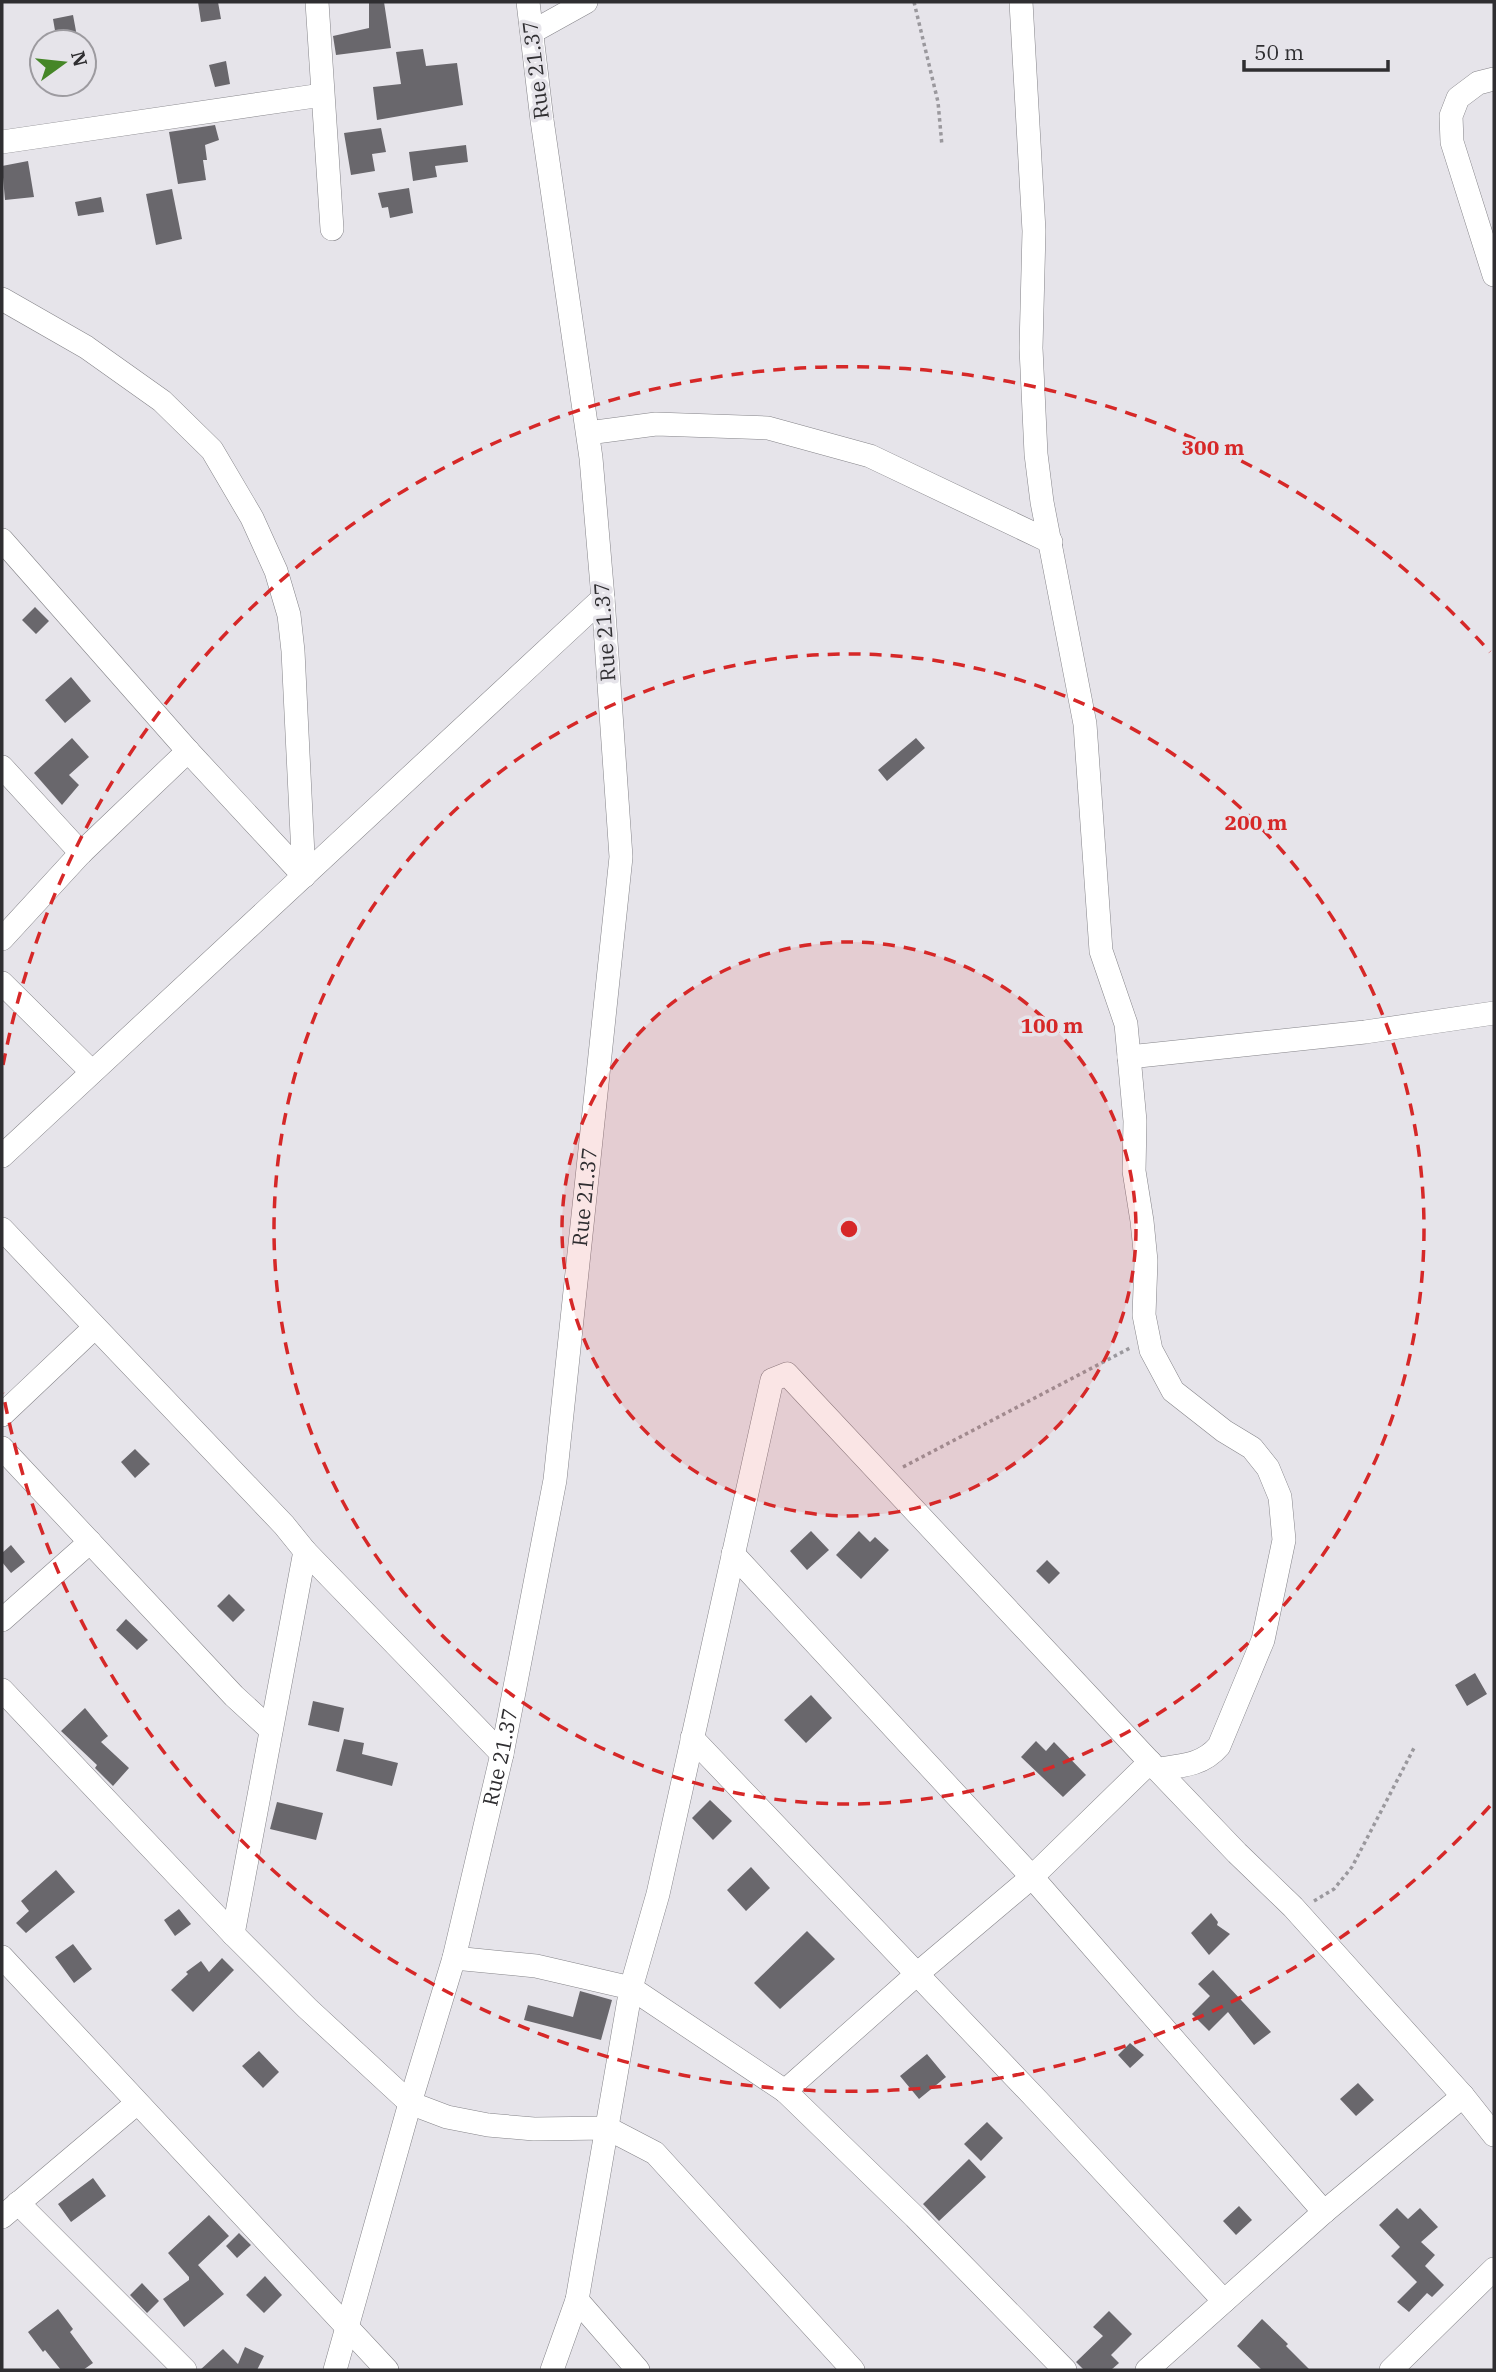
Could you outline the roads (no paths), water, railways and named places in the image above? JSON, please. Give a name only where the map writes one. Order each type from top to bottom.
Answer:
[{"type":"street","points":[[317,2],[332,229]]},
{"type":"street","name":"Rue 21.37","points":[[334,2370],[454,1958],[502,1754],[555,1480],[621,857],[603,598],[588,433],[542,120],[528,2]]},
{"type":"street","points":[[532,32],[586,2]]},
{"type":"street","points":[[785,2091],[1032,1877],[1154,1766],[1200,1762],[1220,1746],[1262,1640],[1284,1540],[1280,1497],[1268,1468],[1252,1448],[1224,1431],[1173,1391],[1151,1350],[1144,1315],[1146,1261],[1134,1171],[1135,1121],[1126,1024],[1101,951],[1085,724],[1042,502],[1036,454],[1031,348],[1034,231],[1021,2]]},
{"type":"street","points":[[1494,79],[1478,83],[1458,98],[1451,116],[1451,142],[1494,275]]},
{"type":"street","points":[[2,142],[322,95]]},
{"type":"street","points":[[2,299],[86,347],[162,401],[212,450],[252,518],[276,571],[289,615],[304,876]]},
{"type":"street","points":[[588,433],[656,424],[768,428],[870,456],[1051,542]]},
{"type":"street","points":[[2,540],[188,751],[304,876]]},
{"type":"street","points":[[2,1157],[603,598]]},
{"type":"street","points":[[2,939],[81,853],[188,751]]},
{"type":"street","points":[[2,767],[81,853]]},
{"type":"street","points":[[2,983],[92,1072]]},
{"type":"street","points":[[1129,1057],[1365,1032],[1494,1013]]},
{"type":"street","points":[[2,1229],[284,1525],[305,1551],[502,1754]]},
{"type":"street","points":[[2,1415],[94,1328]]},
{"type":"street","points":[[552,2370],[576,2300],[631,1988],[658,1895],[772,1380],[787,1374],[1154,1766],[1293,1907],[1463,2096],[1494,2135]]},
{"type":"street","points":[[2,1448],[234,1696],[271,1730]]},
{"type":"street","points":[[2,1620],[90,1542]]},
{"type":"street","points":[[233,1934],[305,1551]]},
{"type":"street","points":[[733,1554],[1032,1877],[1324,2212]]},
{"type":"street","points":[[2,1690],[233,1934],[307,2008],[410,2103],[447,2118],[488,2125],[534,2129],[607,2128],[655,2152],[853,2370]]},
{"type":"street","points":[[692,1738],[1224,2301]]},
{"type":"street","points":[[2,1957],[387,2370]]},
{"type":"street","points":[[454,1958],[536,1966],[631,1988],[785,2091],[915,2217],[1065,2370]]},
{"type":"street","points":[[1147,2370],[1324,2212],[1463,2096]]},
{"type":"street","points":[[137,2103],[10,2210],[185,2370]]},
{"type":"street","points":[[1391,2370],[1494,2269]]},
{"type":"street","points":[[576,2300],[638,2370]]}]
